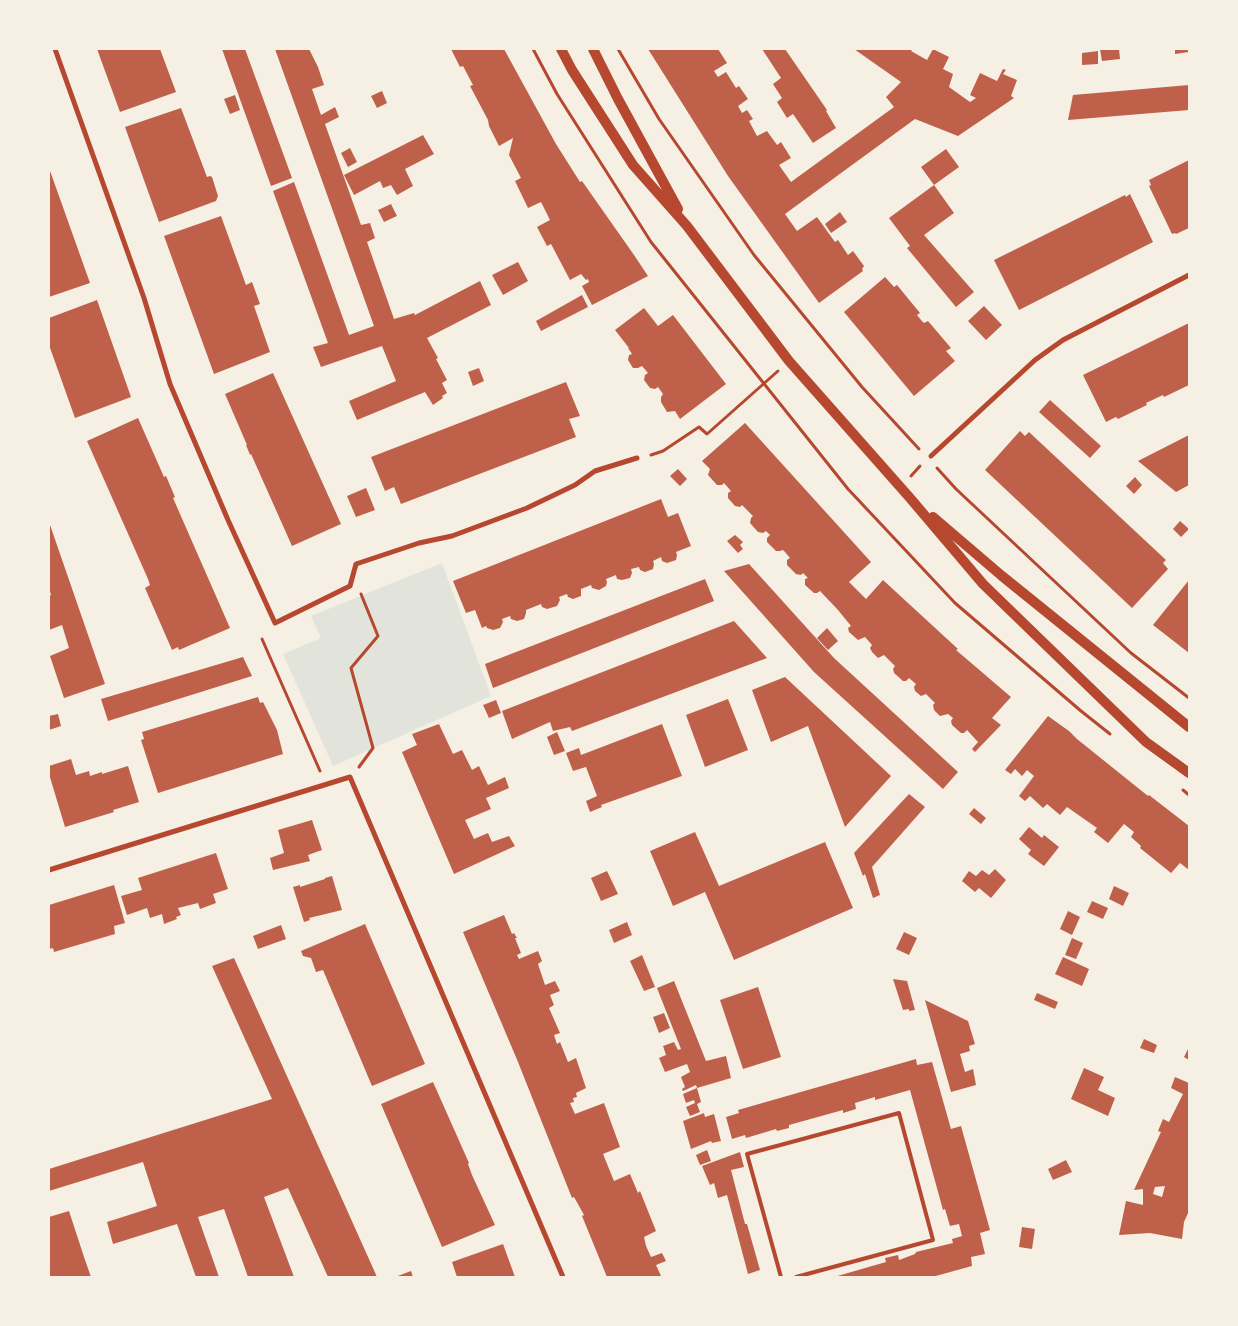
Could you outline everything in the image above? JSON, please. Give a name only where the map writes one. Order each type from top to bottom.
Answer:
[{"type":"main road","points":[[561,49],[572,70],[633,165],[687,226],[789,361],[983,584],[1146,742],[1189,773]]},
{"type":"main road","points":[[593,49],[687,226]]},
{"type":"main road","points":[[910,498],[1002,576],[1189,727]]},
{"type":"street","points":[[55,49],[144,298],[170,384],[228,520],[275,623],[350,586],[356,564],[419,543],[452,536],[527,508],[575,485],[595,471],[637,458]]},
{"type":"street","points":[[929,457],[1035,360],[1063,340],[1189,275]]},
{"type":"street","points":[[49,870],[350,778],[563,1277]]},
{"type":"lane","points":[[780,1277],[747,1154],[898,1113],[933,1240],[796,1277]]},
{"type":"path","points":[[534,49],[557,94],[651,242],[848,489],[955,603],[1081,712],[1112,735]]},
{"type":"path","points":[[618,49],[659,119],[754,255],[862,387],[929,457],[956,489],[1131,653],[1189,698]]},
{"type":"path","points":[[637,458],[663,452],[699,427],[707,434],[789,361]]},
{"type":"path","points":[[900,487],[929,457]]},
{"type":"path","points":[[350,778],[374,748],[351,668],[378,636],[353,572]]},
{"type":"path","points":[[262,639],[326,785]]},
{"type":"path","points":[[1182,789],[1189,795]]},
{"type":"shaded area","points":[[442,563],[491,696],[333,766],[283,654],[321,638],[311,616]]},
{"type":"building","points":[[97,49],[160,49],[176,92],[120,112]]},
{"type":"building","points":[[222,49],[245,49],[292,178],[271,186]]},
{"type":"building","points":[[275,49],[309,49],[318,67],[324,85],[312,89],[321,115],[335,107],[339,117],[325,124],[361,225],[370,223],[375,238],[367,242],[394,319],[414,313],[415,315],[480,281],[491,305],[427,338],[447,380],[442,383],[447,393],[433,405],[425,392],[357,420],[349,401],[396,381],[382,346],[321,367],[313,347],[328,343],[273,191],[294,182],[349,335],[374,326]]},
{"type":"building","points":[[451,49],[504,49],[556,144],[580,182],[582,181],[648,276],[592,305],[582,286],[589,282],[588,279],[586,280],[581,274],[570,280],[551,244],[547,246],[537,227],[550,220],[541,202],[528,208],[515,181],[521,178],[509,155],[513,138],[499,146],[470,86],[473,85],[463,66],[460,67]]},
{"type":"building","points":[[648,49],[718,49],[727,63],[714,71],[718,77],[726,72],[736,88],[739,86],[748,99],[738,106],[742,113],[747,110],[753,119],[749,121],[757,136],[767,131],[777,145],[781,142],[791,158],[779,165],[791,182],[894,107],[886,97],[901,82],[854,49],[913,49],[911,51],[927,60],[933,49],[949,57],[943,69],[953,74],[949,87],[970,102],[976,98],[970,95],[980,73],[997,81],[1003,69],[1006,70],[1003,74],[1017,80],[1011,96],[1014,98],[958,136],[915,119],[785,214],[797,231],[817,217],[835,242],[838,240],[848,255],[853,251],[864,266],[863,271],[819,303],[728,176]]},
{"type":"building","points":[[762,49],[785,49],[827,110],[836,128],[813,143],[793,114],[787,118],[777,102],[782,98],[773,84],[781,78]]},
{"type":"building","points":[[1100,49],[1119,49],[1120,59],[1102,61]]},
{"type":"building","points":[[1175,49],[1189,49],[1189,52],[1175,54]]},
{"type":"building","points":[[1098,51],[1098,64],[1082,65],[1082,53]]},
{"type":"building","points":[[1189,85],[1189,110],[1068,120],[1073,95]]},
{"type":"building","points":[[382,91],[387,103],[377,108],[371,96]]},
{"type":"building","points":[[235,95],[240,110],[230,114],[224,99]]},
{"type":"building","points":[[181,108],[207,177],[212,177],[218,196],[216,201],[159,222],[125,127]]},
{"type":"building","points":[[423,135],[434,154],[405,169],[413,186],[397,195],[391,185],[383,188],[380,181],[354,195],[344,175]]},
{"type":"building","points":[[350,148],[357,162],[348,167],[341,153]]},
{"type":"building","points":[[946,149],[959,167],[934,185],[921,167]]},
{"type":"building","points":[[1189,160],[1189,228],[1172,234],[1149,186],[1151,185],[1149,180]]},
{"type":"building","points":[[49,168],[90,283],[49,297]]},
{"type":"building","points":[[934,185],[954,213],[924,235],[974,292],[956,307],[907,248],[910,246],[889,218]]},
{"type":"building","points":[[1130,194],[1153,242],[1019,310],[994,260]]},
{"type":"building","points":[[391,204],[397,216],[384,222],[378,210]]},
{"type":"building","points":[[840,212],[847,222],[831,233],[825,224]]},
{"type":"building","points":[[221,216],[246,285],[252,282],[260,304],[254,306],[270,352],[214,374],[164,236]]},
{"type":"building","points":[[518,262],[528,281],[503,295],[492,275]]},
{"type":"building","points":[[885,277],[894,287],[897,285],[920,313],[917,315],[921,320],[924,323],[928,321],[951,348],[946,351],[955,361],[914,396],[844,312]]},
{"type":"building","points":[[582,295],[588,307],[541,331],[536,321]]},
{"type":"building","points":[[97,300],[131,397],[75,418],[49,345],[49,318]]},
{"type":"building","points":[[984,306],[1002,325],[986,340],[968,321]]},
{"type":"building","points":[[644,308],[658,326],[673,315],[726,384],[680,419],[675,411],[667,412],[661,402],[663,394],[658,387],[655,389],[650,388],[644,380],[645,375],[648,373],[642,366],[633,368],[628,360],[629,355],[632,354],[615,330]]},
{"type":"building","points":[[1189,323],[1189,385],[1146,403],[1147,405],[1118,419],[1116,417],[1106,422],[1083,375]]},
{"type":"building","points":[[479,368],[484,381],[473,386],[468,372]]},
{"type":"building","points":[[273,373],[341,524],[292,546],[250,455],[225,394]]},
{"type":"building","points":[[566,382],[580,416],[569,419],[576,437],[401,504],[394,487],[385,491],[371,457]]},
{"type":"building","points":[[1050,400],[1101,446],[1090,458],[1039,412]]},
{"type":"building","points":[[138,418],[164,477],[166,476],[175,497],[173,498],[230,628],[179,650],[178,647],[172,650],[145,588],[150,585],[148,579],[87,441]]},
{"type":"building","points":[[745,423],[871,562],[849,582],[866,599],[883,580],[958,649],[956,650],[1011,697],[992,718],[1001,725],[975,752],[972,749],[978,742],[967,730],[961,733],[952,725],[951,721],[953,718],[948,714],[940,716],[934,710],[933,705],[935,703],[926,694],[921,696],[915,691],[914,687],[916,684],[909,678],[903,681],[894,673],[893,669],[895,666],[884,655],[878,658],[872,652],[870,648],[872,645],[865,637],[858,640],[849,632],[848,628],[851,626],[838,610],[820,591],[814,593],[805,585],[805,579],[808,578],[803,573],[801,575],[796,574],[787,565],[787,560],[790,558],[785,552],[783,550],[776,551],[767,542],[767,538],[770,535],[766,531],[763,533],[758,532],[750,523],[753,516],[742,505],[740,507],[735,506],[728,498],[728,493],[731,491],[724,483],[717,485],[708,475],[710,469],[702,461]]},
{"type":"building","points":[[1020,431],[1025,436],[1029,432],[1166,560],[1163,563],[1168,569],[1132,608],[985,470]]},
{"type":"building","points":[[1189,435],[1189,485],[1176,492],[1138,461]]},
{"type":"building","points":[[678,469],[687,479],[680,486],[670,476]]},
{"type":"building","points":[[1135,477],[1142,485],[1134,494],[1126,486]]},
{"type":"building","points":[[366,488],[375,510],[356,517],[347,496]]},
{"type":"building","points":[[661,499],[668,517],[678,513],[691,546],[676,552],[676,560],[667,563],[662,561],[661,557],[653,561],[653,569],[645,572],[640,570],[639,567],[631,569],[630,578],[617,579],[616,575],[606,579],[606,586],[599,590],[592,588],[591,585],[581,589],[581,596],[573,599],[568,597],[567,594],[559,597],[560,600],[557,606],[547,609],[542,607],[541,604],[526,610],[524,619],[517,621],[511,619],[510,616],[502,619],[503,622],[500,628],[493,630],[486,626],[482,628],[475,610],[466,613],[453,581]]},
{"type":"building","points":[[1180,521],[1189,529],[1181,537],[1173,529]]},
{"type":"building","points":[[49,522],[105,684],[64,698],[50,656],[69,648],[62,625],[49,630],[49,596],[51,595],[49,588]]},
{"type":"building","points":[[735,535],[743,542],[740,545],[743,549],[738,553],[727,541]]},
{"type":"building","points":[[749,564],[834,658],[958,772],[943,789],[814,672],[724,571]]},
{"type":"building","points":[[705,579],[714,601],[493,688],[485,664]]},
{"type":"building","points":[[1189,580],[1189,653],[1153,625]]},
{"type":"building","points":[[734,621],[767,658],[572,731],[570,727],[553,731],[550,722],[512,739],[502,711]]},
{"type":"building","points":[[827,628],[838,641],[828,650],[817,638]]},
{"type":"building","points":[[243,657],[252,676],[108,721],[101,699]]},
{"type":"building","points":[[785,677],[891,776],[845,827],[808,726],[771,742],[752,690]]},
{"type":"building","points":[[258,697],[260,703],[263,702],[277,730],[283,754],[158,793],[141,740],[144,739],[142,732]]},
{"type":"building","points":[[728,699],[748,750],[705,767],[686,715]]},
{"type":"building","points":[[496,700],[501,713],[489,718],[483,705]]},
{"type":"building","points":[[58,714],[61,726],[49,730],[49,716]]},
{"type":"building","points":[[1048,716],[1148,796],[1189,826],[1189,870],[1180,863],[1171,873],[1140,848],[1141,846],[1131,837],[1134,832],[1124,824],[1108,843],[1094,832],[1097,828],[1067,807],[1060,815],[1047,804],[1043,808],[1030,796],[1025,801],[1019,796],[1034,776],[1027,770],[1022,776],[1015,769],[1011,774],[1005,770]]},
{"type":"building","points":[[439,724],[453,754],[462,750],[472,770],[479,766],[488,785],[505,777],[509,788],[486,798],[491,809],[465,820],[474,839],[488,833],[492,842],[509,836],[515,846],[454,874],[402,752],[417,745],[412,734]]},
{"type":"building","points":[[662,724],[682,776],[601,805],[602,807],[590,812],[586,801],[597,796],[586,767],[573,771],[566,753],[579,748],[581,755]]},
{"type":"building","points":[[557,732],[565,751],[554,755],[547,737]]},
{"type":"building","points":[[71,759],[76,775],[89,771],[90,776],[102,772],[102,774],[128,766],[139,802],[65,827],[49,774],[49,766]]},
{"type":"building","points":[[909,794],[925,807],[872,867],[880,895],[873,898],[865,874],[863,876],[854,853]]},
{"type":"building","points":[[974,808],[986,818],[981,824],[969,814]]},
{"type":"building","points":[[312,820],[322,850],[308,855],[310,861],[273,870],[270,858],[284,853],[278,830]]},
{"type":"building","points":[[1029,827],[1042,838],[1044,835],[1059,847],[1044,866],[1028,854],[1031,850],[1019,839]]},
{"type":"building","points":[[695,832],[719,886],[825,842],[853,908],[734,960],[705,892],[673,906],[650,851]]},
{"type":"building","points":[[216,853],[228,889],[213,894],[216,903],[200,909],[198,903],[178,908],[181,915],[176,917],[177,919],[164,924],[162,914],[150,918],[147,908],[127,915],[121,896],[142,890],[138,878]]},
{"type":"building","points":[[995,869],[1006,880],[991,898],[979,888],[975,892],[962,881],[969,871],[976,876],[982,870],[989,875]]},
{"type":"building","points":[[607,871],[618,894],[601,901],[591,878]]},
{"type":"building","points":[[332,876],[342,910],[309,918],[310,920],[304,922],[293,887],[300,885],[300,887]]},
{"type":"building","points":[[114,885],[125,923],[114,926],[115,934],[54,952],[53,948],[49,949],[49,905]]},
{"type":"building","points":[[1114,886],[1129,893],[1123,906],[1109,899]]},
{"type":"building","points":[[1092,901],[1108,908],[1103,919],[1087,912]]},
{"type":"building","points":[[1068,911],[1080,917],[1072,935],[1060,929]]},
{"type":"building","points":[[504,915],[512,934],[514,933],[517,938],[515,938],[521,953],[517,955],[519,959],[538,951],[542,961],[538,964],[545,985],[555,981],[560,991],[550,995],[554,1005],[549,1008],[560,1033],[554,1035],[557,1044],[560,1042],[568,1062],[576,1058],[586,1088],[576,1093],[577,1097],[573,1098],[574,1102],[570,1103],[575,1114],[604,1103],[620,1147],[603,1154],[614,1181],[630,1174],[638,1193],[640,1191],[656,1231],[644,1237],[646,1246],[651,1257],[662,1253],[666,1261],[656,1265],[661,1276],[607,1277],[582,1216],[584,1215],[574,1197],[572,1198],[518,1062],[463,932]]},
{"type":"building","points":[[627,922],[632,935],[614,943],[609,930]]},
{"type":"building","points":[[365,924],[425,1064],[372,1086],[323,970],[316,972],[311,958],[303,956],[301,951]]},
{"type":"building","points":[[281,925],[286,939],[258,949],[253,936]]},
{"type":"building","points":[[904,932],[917,938],[909,955],[896,949]]},
{"type":"building","points":[[1072,938],[1083,943],[1076,959],[1065,955]]},
{"type":"building","points":[[642,955],[655,987],[644,991],[630,961]]},
{"type":"building","points":[[1063,957],[1089,969],[1082,986],[1055,974]]},
{"type":"building","points":[[234,958],[377,1277],[328,1277],[288,1188],[264,1197],[294,1277],[248,1277],[224,1209],[198,1217],[219,1277],[196,1277],[177,1224],[113,1244],[107,1222],[157,1206],[143,1162],[49,1191],[49,1169],[272,1099],[212,966]]},
{"type":"building","points":[[893,979],[907,981],[915,1010],[903,1010]]},
{"type":"building","points":[[674,981],[706,1061],[726,1056],[731,1078],[697,1088],[696,1085],[683,1091],[682,1089],[685,1087],[681,1077],[690,1072],[687,1064],[665,1072],[659,1058],[666,1055],[663,1046],[674,1042],[678,1050],[681,1049],[657,988]]},
{"type":"building","points":[[758,987],[781,1057],[743,1069],[720,1000]]},
{"type":"building","points":[[1037,993],[1058,1002],[1055,1009],[1034,1000]]},
{"type":"building","points":[[925,1000],[968,1021],[975,1044],[969,1046],[970,1051],[960,1054],[965,1072],[973,1069],[976,1085],[951,1092]]},
{"type":"building","points":[[664,1013],[670,1028],[659,1033],[653,1017]]},
{"type":"building","points":[[1144,1039],[1157,1045],[1154,1053],[1140,1048]]},
{"type":"building","points":[[1189,1047],[1189,1060],[1184,1057]]},
{"type":"building","points":[[916,1059],[917,1065],[932,1062],[951,1129],[961,1126],[990,1230],[980,1233],[985,1254],[971,1257],[972,1266],[932,1277],[834,1277],[886,1262],[885,1258],[898,1255],[899,1260],[916,1252],[953,1243],[952,1239],[962,1236],[959,1224],[950,1226],[945,1209],[943,1210],[910,1090],[875,1100],[875,1097],[855,1103],[856,1109],[843,1113],[843,1110],[789,1125],[789,1128],[777,1131],[776,1129],[746,1138],[745,1135],[732,1139],[726,1117],[739,1113],[738,1110]]},
{"type":"building","points":[[1084,1068],[1104,1077],[1098,1090],[1115,1098],[1108,1116],[1071,1099]]},
{"type":"building","points":[[1175,1077],[1189,1083],[1189,1211],[1184,1222],[1182,1239],[1150,1233],[1119,1235],[1126,1201],[1143,1205],[1143,1189],[1134,1190],[1161,1132],[1158,1131],[1163,1119],[1169,1122],[1183,1094],[1171,1088]],"holes":[[[1165,1186],[1162,1197],[1153,1194],[1155,1187]]]},
{"type":"building","points":[[433,1082],[495,1225],[442,1247],[381,1104]]},
{"type":"building","points":[[697,1088],[701,1102],[697,1104],[700,1112],[690,1116],[686,1107],[695,1103],[694,1100],[686,1103],[683,1094]]},
{"type":"building","points":[[704,1113],[705,1117],[714,1114],[721,1141],[712,1143],[711,1141],[691,1149],[683,1121]]},
{"type":"building","points":[[707,1150],[711,1161],[700,1165],[696,1155]]},
{"type":"building","points":[[740,1152],[744,1167],[731,1170],[745,1224],[747,1224],[760,1270],[748,1274],[727,1195],[718,1198],[714,1183],[710,1185],[702,1166]]},
{"type":"building","points":[[1066,1160],[1072,1172],[1053,1180],[1048,1169]]},
{"type":"building","points":[[69,1211],[91,1277],[49,1277],[49,1217]]},
{"type":"building","points":[[1022,1227],[1035,1229],[1032,1249],[1019,1247]]},
{"type":"building","points":[[503,1244],[515,1277],[457,1277],[452,1262]]},
{"type":"building","points":[[411,1271],[413,1277],[395,1277]]}]
